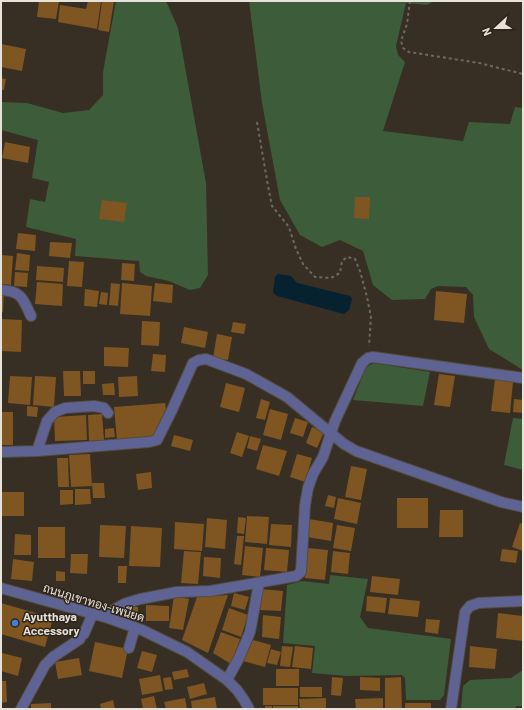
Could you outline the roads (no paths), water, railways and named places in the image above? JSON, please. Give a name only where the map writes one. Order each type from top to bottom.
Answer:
[{"type":"street","points":[[1,290],[16,292],[22,298],[32,316]]},
{"type":"street","points":[[108,618],[115,609],[124,604],[140,599],[176,592],[210,590],[259,583],[296,576],[301,572],[305,505],[308,488],[313,474],[322,457],[335,421],[362,363],[368,358],[373,357],[523,378]]},
{"type":"street","points":[[1,452],[36,451],[149,442],[157,440],[193,363],[206,359],[246,374],[287,397],[344,444],[356,451],[501,502],[523,507]]},
{"type":"street","points":[[36,451],[47,421],[55,412],[65,408],[94,406],[104,408],[108,412]]},
{"type":"street","points":[[227,680],[240,658],[250,632],[259,583]]},
{"type":"street","name":"ถนนภูเขาทอง-เพนียด","points":[[1,588],[135,627],[187,652],[227,680],[237,690],[249,709]]},
{"type":"street","points":[[451,709],[465,612],[470,606],[478,603],[523,601]]},
{"type":"street","points":[[21,709],[46,665],[53,658],[82,637],[93,614]]},
{"type":"street","points":[[130,648],[135,627]]},
{"type":"water","points":[[278,274],[291,276],[297,283],[350,296],[352,299],[349,310],[344,314],[277,296],[273,293],[275,277]]},
{"type":"place","name":"Ayutthaya Accessory","points":[[15,623]]}]
